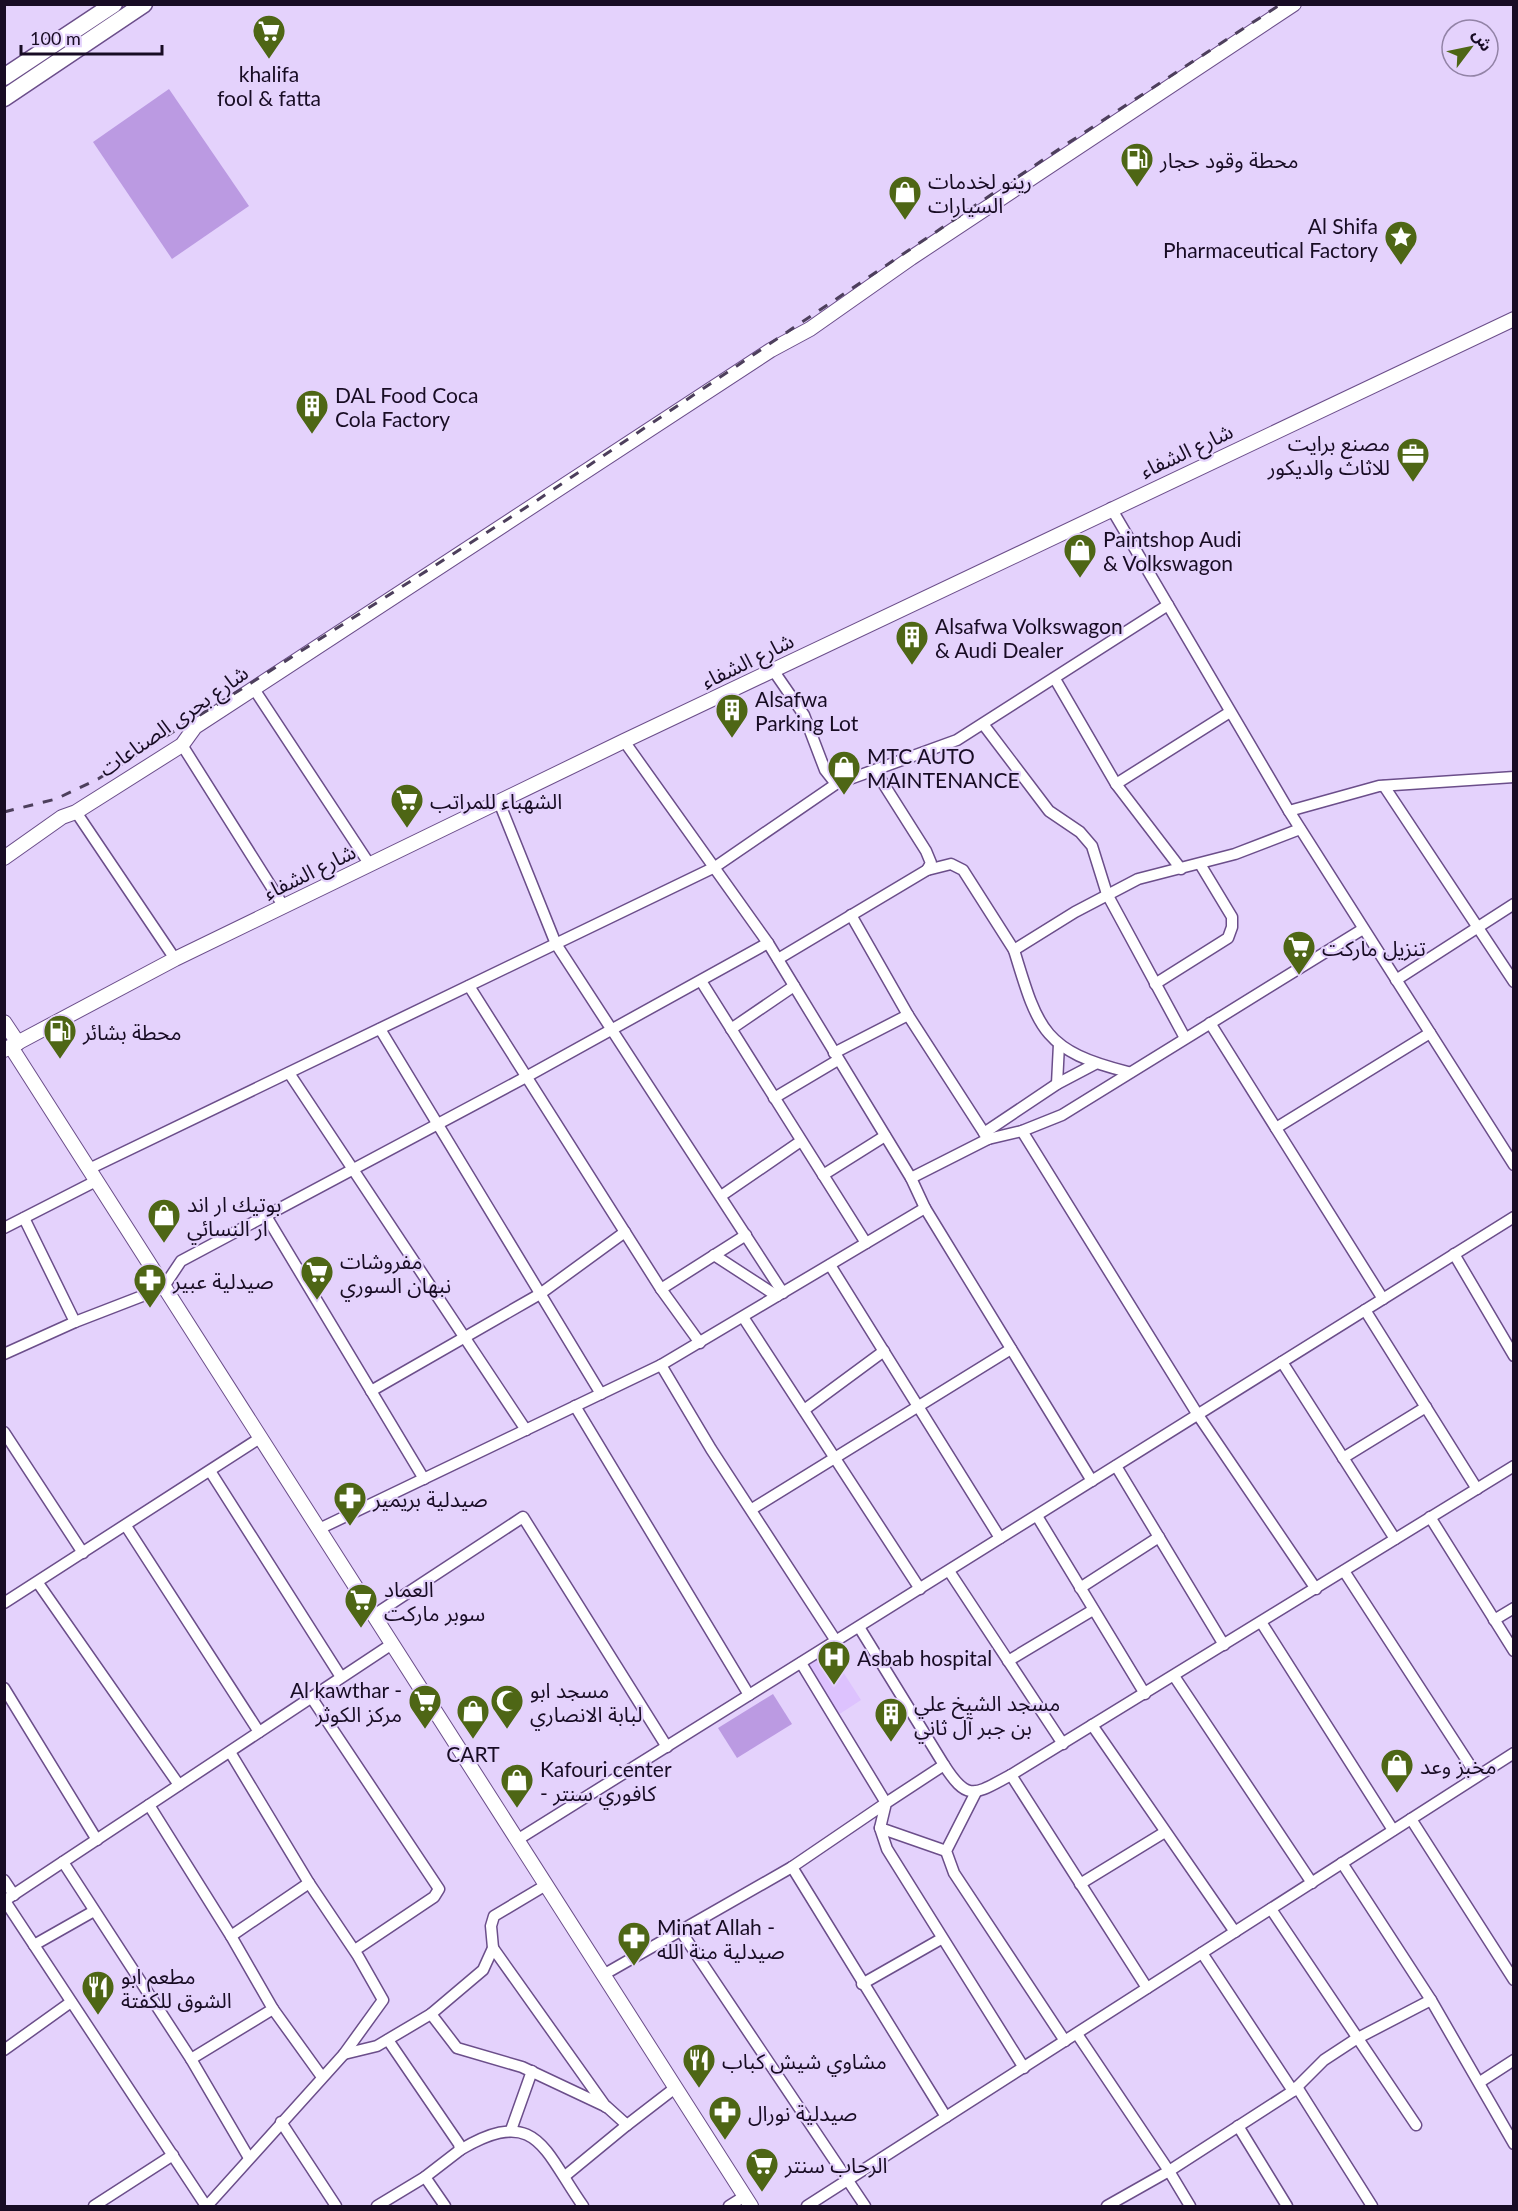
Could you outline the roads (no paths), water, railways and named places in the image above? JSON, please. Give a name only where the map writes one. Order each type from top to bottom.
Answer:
[{"type":"main road","points":[[4,77],[114,4]]},
{"type":"main road","points":[[4,98],[144,4]]},
{"type":"street","name":"شارع بحرى الصناعات","points":[[4,858],[62,817],[76,812],[182,745],[195,728],[771,350],[810,329],[911,258],[1294,4]]},
{"type":"street","name":"شارع الشفاء","points":[[11,1046],[175,959],[624,741],[1111,508],[1514,319]]},
{"type":"street","points":[[1111,508],[1289,812],[1430,1033],[1509,1149],[1514,1165]]},
{"type":"street","points":[[4,1228],[93,1175],[289,1073],[715,867],[836,784],[876,772],[957,740],[1168,605]]},
{"type":"street","points":[[773,670],[804,715],[825,770],[836,784]]},
{"type":"street","points":[[1055,679],[1116,784],[1180,869]]},
{"type":"street","points":[[254,689],[370,865]]},
{"type":"street","points":[[1116,784],[1230,712]]},
{"type":"street","points":[[983,724],[1049,811],[1080,832],[1092,846],[1107,894],[1185,1038]]},
{"type":"street","points":[[624,741],[768,943],[911,1178],[925,1208],[1092,1481]]},
{"type":"street","points":[[182,745],[284,907]]},
{"type":"street","points":[[876,772],[926,851],[931,863],[927,870]]},
{"type":"street","points":[[1289,812],[1384,786],[1514,777]]},
{"type":"street","points":[[1384,786],[1513,980]]},
{"type":"street","points":[[500,802],[556,944],[746,1235],[780,1295]]},
{"type":"street","points":[[76,812],[175,959]]},
{"type":"street","points":[[1014,950],[1107,894],[1138,879],[1200,864],[1300,829]]},
{"type":"street","points":[[778,959],[927,870],[951,864],[963,870],[1014,950],[1038,1020],[1046,1033],[1059,1044],[1095,1064],[1128,1072]]},
{"type":"street","points":[[1155,984],[1228,938],[1233,927],[1232,917],[1200,864]]},
{"type":"street","points":[[1396,980],[1514,904]]},
{"type":"street","points":[[851,915],[908,1015],[986,1136]]},
{"type":"street","points":[[986,1136],[1022,1131],[1062,1115],[1128,1072],[1363,929]]},
{"type":"street","points":[[4,1354],[75,1322],[163,1288],[181,1261],[526,1077],[768,943]]},
{"type":"street","points":[[701,981],[866,1243]]},
{"type":"street","points":[[469,986],[661,1289],[700,1343]]},
{"type":"street","points":[[731,1029],[794,986]]},
{"type":"street","points":[[774,1098],[836,1056],[908,1015]]},
{"type":"street","points":[[4,1022],[11,1046],[163,1288],[748,2201],[729,2206]]},
{"type":"street","points":[[1210,1023],[1383,1299]]},
{"type":"street","points":[[380,1029],[601,1394]]},
{"type":"street","points":[[1276,1128],[1430,1033]]},
{"type":"street","points":[[1057,1084],[1059,1044]]},
{"type":"street","points":[[911,1178],[986,1136],[1057,1084],[1095,1064]]},
{"type":"street","points":[[289,1073],[526,1430]]},
{"type":"street","points":[[1022,1131],[1198,1415],[1316,1589]]},
{"type":"street","points":[[823,1175],[885,1136]]},
{"type":"street","points":[[721,1197],[801,1142]]},
{"type":"street","points":[[319,1529],[661,1365],[925,1208]]},
{"type":"street","points":[[266,1216],[424,1479]]},
{"type":"street","points":[[518,1840],[1514,1217]]},
{"type":"street","points":[[24,1218],[75,1322]]},
{"type":"street","points":[[371,1391],[540,1294],[625,1232]]},
{"type":"street","points":[[661,1289],[746,1235]]},
{"type":"street","points":[[1454,1254],[1513,1355]]},
{"type":"street","points":[[714,1255],[780,1295]]},
{"type":"street","points":[[830,1265],[1000,1538]]},
{"type":"street","points":[[1365,1310],[1477,1489]]},
{"type":"street","points":[[743,1317],[920,1589]]},
{"type":"street","points":[[752,1509],[1011,1349]]},
{"type":"street","points":[[804,1410],[884,1352]]},
{"type":"street","points":[[1282,1362],[1395,1539]]},
{"type":"street","points":[[661,1365],[711,1449],[836,1641]]},
{"type":"street","points":[[575,1407],[749,1695]]},
{"type":"street","points":[[1343,1458],[1426,1407]]},
{"type":"street","points":[[4,1432],[82,1553]]},
{"type":"street","points":[[6,1600],[38,1583],[260,1438]]},
{"type":"street","points":[[1116,1466],[1224,1645]]},
{"type":"street","points":[[1065,2041],[954,1873],[946,1851],[976,1792],[1011,1775],[1063,1744],[1514,1466]]},
{"type":"street","points":[[210,1471],[341,1677]]},
{"type":"street","points":[[1037,1516],[1145,1694]]},
{"type":"street","points":[[374,1615],[523,1517],[667,1747]]},
{"type":"street","points":[[1430,1517],[1514,1652]]},
{"type":"street","points":[[126,1526],[259,1732]]},
{"type":"street","points":[[1080,1588],[1159,1536]]},
{"type":"street","points":[[949,1571],[1063,1744]]},
{"type":"street","points":[[1344,1571],[1477,1776]]},
{"type":"street","points":[[38,1583],[179,1785]]},
{"type":"street","points":[[1494,1620],[1514,1608]]},
{"type":"street","points":[[1008,1661],[1094,1610]]},
{"type":"street","points":[[1261,1622],[1393,1830]]},
{"type":"street","points":[[859,1627],[957,1785],[976,1792]]},
{"type":"street","points":[[8,1899],[392,1644]]},
{"type":"street","points":[[801,1663],[886,1803],[880,1828],[887,1850],[1023,2068]]},
{"type":"street","points":[[1174,1676],[1312,1882]]},
{"type":"street","points":[[4,1688],[97,1840]]},
{"type":"street","points":[[311,1697],[439,1889],[434,1898],[355,1950]]},
{"type":"street","points":[[1092,1725],[1235,1932]]},
{"type":"street","points":[[4,1880],[8,1899],[34,1945],[207,2206],[344,2054],[383,2000],[355,1950],[309,1883],[230,1752]]},
{"type":"street","points":[[807,2206],[1514,1753]]},
{"type":"street","points":[[603,1975],[792,1867],[944,1765]]},
{"type":"street","points":[[1011,1775],[1147,1988]]},
{"type":"street","points":[[149,1805],[231,1936],[273,2009],[322,2077]]},
{"type":"street","points":[[1411,1818],[1514,1980]]},
{"type":"street","points":[[880,1828],[946,1851]]},
{"type":"street","points":[[1080,1884],[1165,1832]]},
{"type":"street","points":[[63,1862],[191,2059],[249,2158]]},
{"type":"street","points":[[1342,1863],[1431,2000],[1514,2144]]},
{"type":"street","points":[[792,1867],[946,2117]]},
{"type":"street","points":[[231,1936],[309,1883]]},
{"type":"street","points":[[546,1885],[494,1916],[491,1926],[494,1948],[607,2108]]},
{"type":"street","points":[[1271,1909],[1356,2039],[1416,2125]]},
{"type":"street","points":[[34,1945],[94,1911]]},
{"type":"street","points":[[680,1930],[865,2206]]},
{"type":"street","points":[[862,1984],[941,1939]]},
{"type":"street","points":[[344,2054],[388,2040],[431,2014],[483,1970],[494,1948]]},
{"type":"street","points":[[1202,1953],[1372,2206]]},
{"type":"street","points":[[1107,2206],[1169,2171],[1295,2089],[1324,2060],[1356,2039],[1431,2000]]},
{"type":"street","points":[[4,2050],[71,2002]]},
{"type":"street","points":[[191,2059],[273,2009]]},
{"type":"street","points":[[431,2014],[457,2048],[532,2071],[607,2108],[627,2125]]},
{"type":"street","points":[[1077,2034],[1190,2206]]},
{"type":"street","points":[[388,2040],[459,2144],[460,2150]]},
{"type":"street","points":[[1480,2082],[1514,2060]]},
{"type":"street","points":[[511,2130],[532,2071]]},
{"type":"street","points":[[565,2176],[675,2088]]},
{"type":"street","points":[[281,2122],[336,2206]]},
{"type":"street","points":[[1238,2126],[1287,2206]]},
{"type":"street","points":[[377,2206],[425,2177],[460,2150],[482,2137],[511,2130],[524,2132],[537,2139],[565,2176],[583,2206]]},
{"type":"street","points":[[94,2206],[173,2155]]},
{"type":"street","points":[[425,2177],[445,2206]]},
{"type":"railway","points":[[4,812],[56,799],[98,779],[251,683],[536,501],[1065,145],[1281,4]]},
{"type":"place","name":"khalifa fool & fatta","points":[[269,60]]},
{"type":"place","name":"محطة وقود حجار","points":[[1137,188]]},
{"type":"place","name":"رينو لخدمات السيارات","points":[[905,221]]},
{"type":"place","name":"Al Shifa Pharmaceutical Factory","points":[[1401,266]]},
{"type":"place","name":"DAL Food Coca Cola Factory","points":[[312,435]]},
{"type":"place","name":"مصنع برايت للاثاث والديكور","points":[[1413,483]]},
{"type":"place","name":"Paintshop Audi & Volkswagon","points":[[1080,579]]},
{"type":"place","name":"Alsafwa Volkswagon & Audi Dealer","points":[[912,666]]},
{"type":"place","name":"Alsafwa Parking Lot","points":[[732,739]]},
{"type":"place","name":"MTC AUTO MAINTENANCE","points":[[844,796]]},
{"type":"place","name":"الشهباء للمراتب","points":[[407,829]]},
{"type":"place","name":"تنزيل ماركت","points":[[1299,976]]},
{"type":"place","name":"محطة بشائر","points":[[60,1060]]},
{"type":"place","name":"بوتيك ار اند ار النسائي","points":[[164,1244]]},
{"type":"place","name":"مفروشات نبهان السوري","points":[[317,1301]]},
{"type":"place","name":"صيدلية عبير","points":[[150,1309]]},
{"type":"place","name":"صيدلية بريمير","points":[[350,1527]]},
{"type":"place","name":"العماد سوبر ماركت","points":[[361,1629]]},
{"type":"place","name":"Asbab hospital","points":[[834,1686]]},
{"type":"place","name":"Al kawthar - مركز الكوثر","points":[[425,1730]]},
{"type":"place","name":"مسجد ابو لبابة الانصاري","points":[[507,1730]]},
{"type":"place","name":"CART","points":[[473,1740]]},
{"type":"place","name":"مسجد الشيخ علي بن جبر آل ثاني","points":[[891,1743]]},
{"type":"place","name":"مخبز وعد","points":[[1397,1794]]},
{"type":"place","name":"Kafouri center - كافوري سنتر","points":[[517,1809]]},
{"type":"place","name":"Minat Allah - صيدلية منة الله","points":[[634,1967]]},
{"type":"place","name":"مطعم ابو الشوق للكفتة","points":[[98,2016]]},
{"type":"place","name":"مشاوي شيش كباب","points":[[699,2089]]},
{"type":"place","name":"صيدلية نورال","points":[[725,2141]]},
{"type":"place","name":"الرحاب سنتر","points":[[762,2193]]}]
